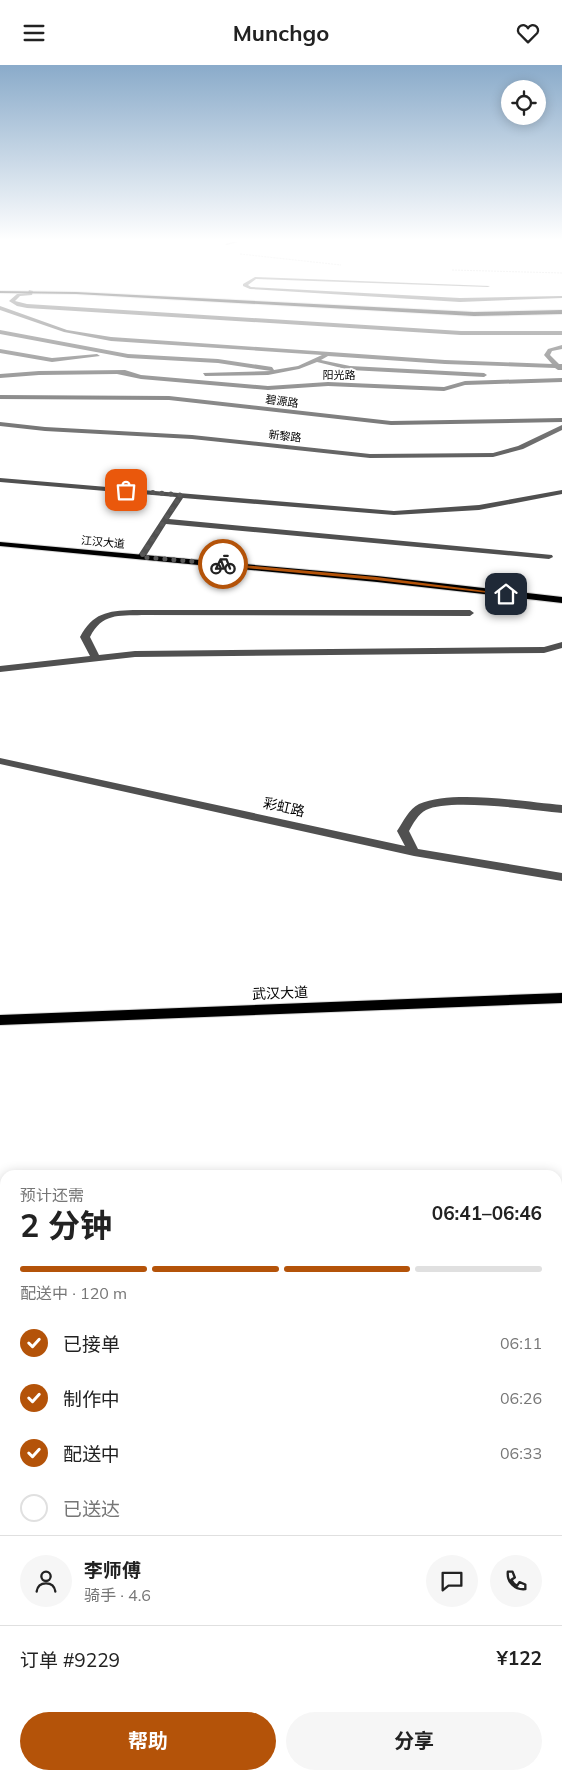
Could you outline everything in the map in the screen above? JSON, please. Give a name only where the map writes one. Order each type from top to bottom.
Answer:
[{"type":"main road","name":"江汉大道","points":[[0,544],[376,579],[562,600]]},
{"type":"main road","name":"武汉大道","points":[[0,1021],[562,998]]},
{"type":"street","points":[[40,322],[66,331],[111,339],[445,362],[559,366]]},
{"type":"street","points":[[291,322],[461,333],[562,333]]},
{"type":"street","points":[[0,332],[60,345],[127,355],[246,363],[279,371]]},
{"type":"street","points":[[562,347],[550,350],[547,355],[559,366],[562,372]]},
{"type":"street","points":[[0,351],[52,360],[127,355]]},
{"type":"street","points":[[0,376],[38,373],[116,372],[174,375],[242,374],[279,371],[318,361],[327,354]]},
{"type":"street","points":[[318,361],[350,369],[546,377],[543,365]]},
{"type":"street","points":[[441,373],[445,362]]},
{"type":"street","name":"阳光路","points":[[116,372],[141,377],[268,388],[330,381],[444,389],[465,383],[542,383],[562,380]]},
{"type":"street","name":"碧源路","points":[[0,397],[168,398],[391,423],[562,420]]},
{"type":"street","name":"新黎路","points":[[0,424],[45,429],[192,437],[385,457],[493,455],[507,453],[525,447],[562,427]]},
{"type":"street","points":[[0,479],[394,513],[441,511],[538,498],[562,492]]},
{"type":"street","points":[[141,557],[181,495]]},
{"type":"street","points":[[164,521],[549,557]]},
{"type":"street","points":[[96,659],[85,637],[93,623],[107,615],[142,612],[470,613]]},
{"type":"street","points":[[0,669],[135,654],[544,650],[562,645]]},
{"type":"street","name":"彩虹路","points":[[0,761],[414,852],[562,877]]},
{"type":"street","points":[[414,852],[403,831],[410,819],[422,808],[443,803],[472,803],[562,809]]},
{"type":"way so far","points":[[126,490],[181,495],[141,557],[223,564]]},
{"type":"route","points":[[223,564],[506,594]]}]
